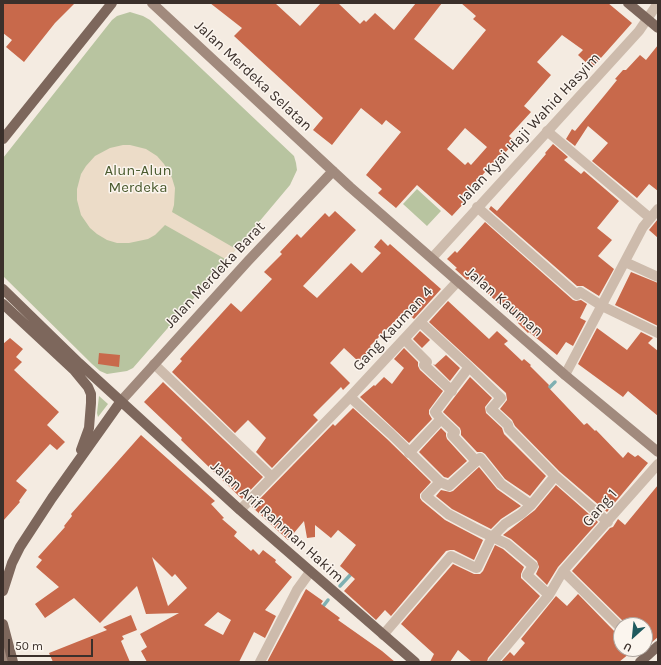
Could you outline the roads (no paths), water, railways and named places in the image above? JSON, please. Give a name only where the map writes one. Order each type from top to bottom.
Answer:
[{"type":"main road","points":[[3,139],[112,3]]},
{"type":"main road","name":"Jalan Merdeka Selatan","points":[[152,3],[333,171]]},
{"type":"main road","points":[[628,3],[658,28]]},
{"type":"main road","name":"Jalan Kauman","points":[[333,171],[565,375],[658,452]]},
{"type":"main road","name":"Jalan Merdeka Barat","points":[[122,401],[248,261],[333,171]]},
{"type":"main road","points":[[3,289],[77,367],[91,394],[89,428],[85,442],[73,468]]},
{"type":"main road","points":[[3,304],[77,367]]},
{"type":"main road","name":"Jalan Arif Rahman Hakim","points":[[77,367],[122,401],[240,510],[415,662]]},
{"type":"main road","points":[[3,591],[7,565],[73,468],[122,401]]},
{"type":"main road","points":[[3,624],[12,662]]},
{"type":"main road","points":[[3,652],[12,662]]},
{"type":"street","name":"Jalan Kyai Haji Wahid Hasyim","points":[[432,258],[639,31],[658,3]]},
{"type":"street","points":[[547,132],[650,218]]},
{"type":"street","points":[[477,207],[577,296],[580,292],[602,306],[658,333]]},
{"type":"street","points":[[565,375],[643,226],[658,209]]},
{"type":"street","points":[[625,262],[658,277]]},
{"type":"street","name":"Gang Kauman 4","points":[[240,510],[350,397],[458,281]]},
{"type":"street","points":[[420,322],[501,398],[491,409],[555,476],[608,522]]},
{"type":"street","points":[[404,339],[427,362],[424,365],[452,391]]},
{"type":"street","points":[[154,364],[272,477]]},
{"type":"street","points":[[469,367],[435,412],[455,432],[452,435],[475,460]]},
{"type":"street","points":[[350,397],[443,483],[449,486],[475,460],[480,458],[501,484],[531,505]]},
{"type":"street","points":[[409,453],[441,419]]},
{"type":"street","name":"Gang 1","points":[[492,662],[549,595],[563,572],[658,464]]},
{"type":"street","points":[[384,635],[452,556],[477,568],[492,537],[505,524],[521,514],[531,505],[555,476]]},
{"type":"street","points":[[443,483],[426,496],[448,514],[507,544],[533,566],[527,576],[549,595]]},
{"type":"street","points":[[260,662],[297,590],[310,572]]},
{"type":"street","points":[[563,572],[613,620]]},
{"type":"waterway","points":[[546,391],[555,382]]},
{"type":"waterway","points":[[340,586],[353,572]]},
{"type":"waterway","points":[[321,609],[328,600]]},
{"type":"park label","name":"Alun-Alun Merdeka","points":[[138,180]]}]
